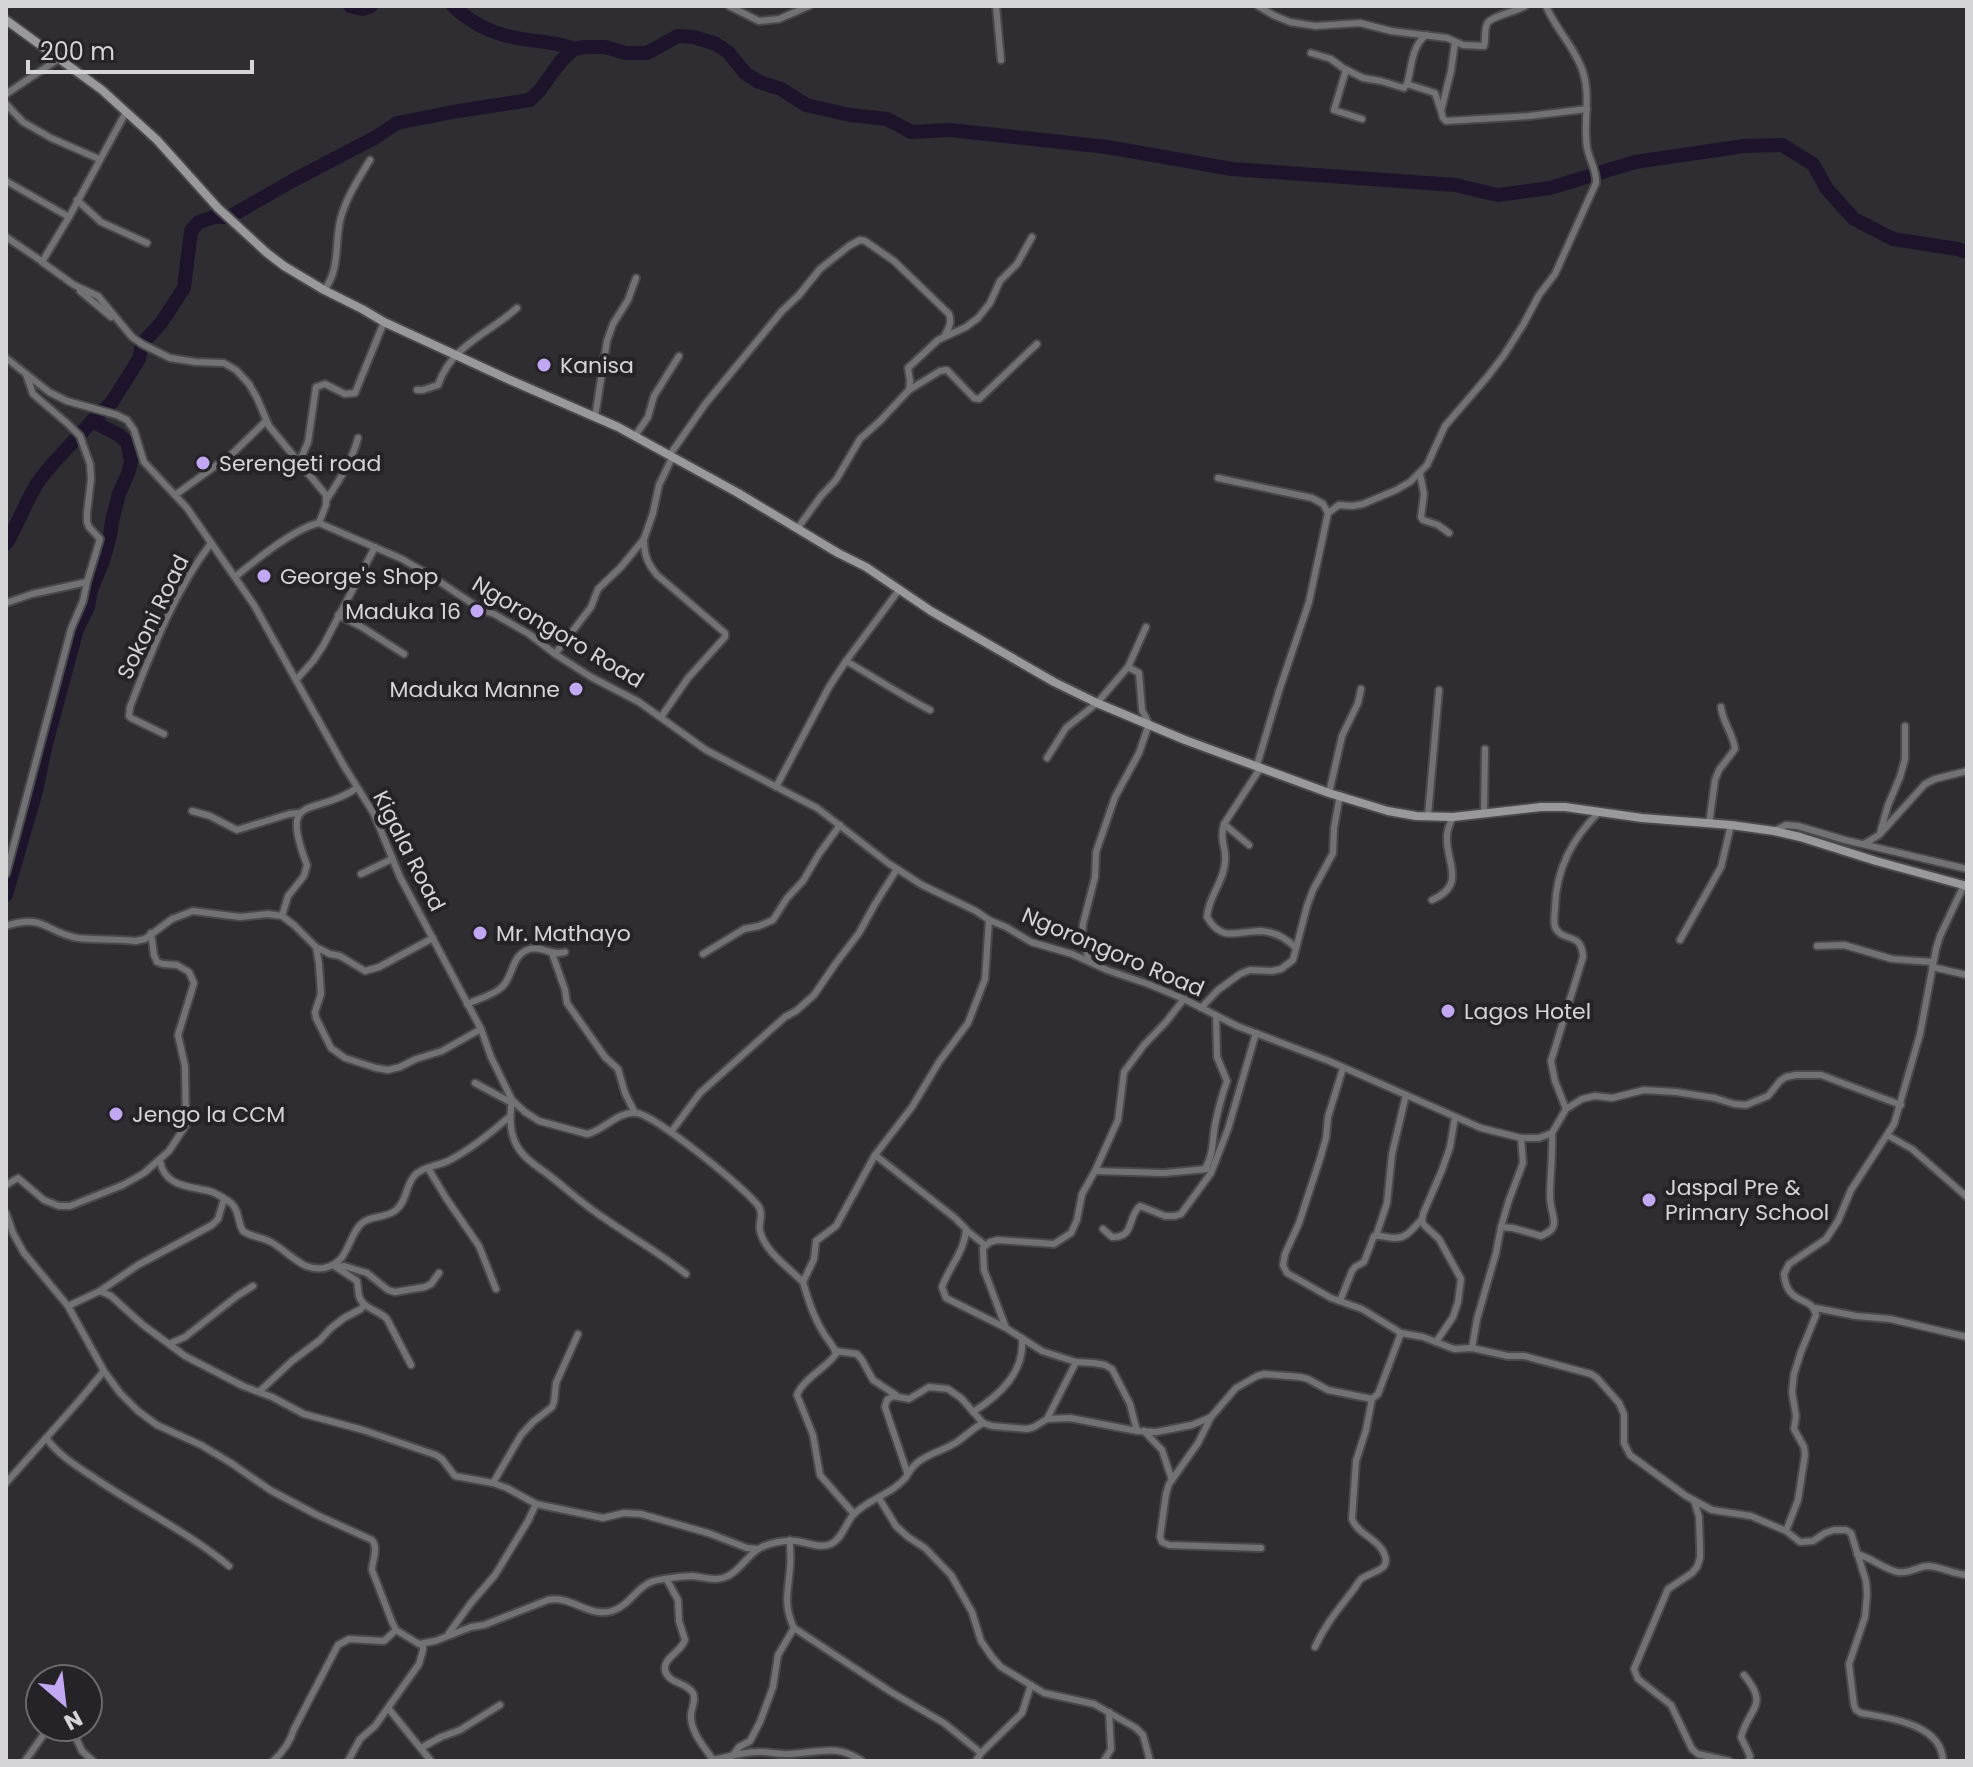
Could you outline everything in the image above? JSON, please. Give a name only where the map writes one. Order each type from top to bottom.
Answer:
[{"type":"street","points":[[729,6],[759,21],[779,19],[809,6]]},
{"type":"street","points":[[996,6],[1001,60]]},
{"type":"street","points":[[1258,6],[1290,22],[1315,26],[1360,23],[1383,30],[1447,38],[1471,46],[1484,46],[1486,26],[1490,20],[1525,6]]},
{"type":"street","points":[[1328,513],[1339,505],[1363,504],[1396,490],[1420,474],[1445,426],[1488,376],[1555,274],[1584,212],[1597,174],[1587,149],[1586,88],[1574,51],[1546,6]]},
{"type":"street","points":[[6,20],[102,90],[157,140],[218,208],[267,253],[324,290],[384,322],[635,436],[866,567],[931,611],[1054,682],[1097,703],[1185,740],[1329,793],[1388,811],[1416,816],[1453,817],[1565,807],[1642,818],[1731,825],[1813,840],[1966,886],[1940,936],[1920,1034],[1894,1124],[1851,1190],[1838,1221],[1826,1239],[1789,1264],[1784,1274],[1787,1288],[1816,1308],[1890,1319],[1967,1337]]},
{"type":"street","points":[[1311,53],[1331,59],[1363,78],[1402,88],[1407,84],[1417,46],[1426,35]]},
{"type":"street","points":[[1441,111],[1455,42]]},
{"type":"street","points":[[6,94],[60,58]]},
{"type":"street","points":[[1346,70],[1334,110],[1362,119]]},
{"type":"street","points":[[1407,84],[1435,93],[1446,121],[1587,109]]},
{"type":"street","points":[[6,104],[23,122],[99,159]]},
{"type":"street","points":[[42,262],[126,112]]},
{"type":"street","points":[[324,290],[335,271],[344,207],[370,160]]},
{"type":"street","points":[[6,181],[69,217]]},
{"type":"street","points":[[77,200],[101,222],[147,243]]},
{"type":"street","points":[[6,237],[42,262],[142,344],[170,358],[229,364],[249,384],[266,421],[327,499]]},
{"type":"street","points":[[945,335],[958,332],[978,318],[990,303],[1000,281],[1017,264],[1032,237]]},
{"type":"street","points":[[555,654],[591,607],[598,589],[644,539],[659,485],[671,457],[706,403],[820,269],[860,240],[894,261],[951,319],[945,335],[908,368],[909,390]]},
{"type":"street","points":[[595,417],[607,341],[636,278]]},
{"type":"street","points":[[417,390],[438,385],[443,372],[468,343],[517,308]]},
{"type":"street","points":[[299,463],[308,442],[316,387],[325,384],[345,394],[355,393],[384,322]]},
{"type":"street","points":[[797,529],[836,480],[860,439],[909,390],[947,370],[974,398],[979,399],[1037,344]]},
{"type":"street","points":[[635,436],[648,417],[654,396],[679,356]]},
{"type":"street","name":"Kigala Road","points":[[6,358],[49,392],[127,420],[144,462],[175,495],[236,576],[374,814],[392,859],[481,1029],[512,1102],[539,1121],[587,1134],[610,1120],[635,1113]]},
{"type":"street","points":[[6,874],[71,629],[83,601],[100,539],[87,522],[90,464],[80,436],[33,394],[26,374]]},
{"type":"street","points":[[175,495],[232,454],[266,421]]},
{"type":"street","points":[[236,576],[294,534],[319,523],[327,499],[348,465],[358,438]]},
{"type":"street","points":[[1420,474],[1424,494],[1421,517],[1449,533]]},
{"type":"street","points":[[1218,478],[1312,498],[1323,504],[1328,513],[1309,602],[1279,691],[1259,766],[1221,834],[1225,863],[1211,897],[1207,917],[1219,931],[1235,934],[1261,931],[1287,940],[1296,948]]},
{"type":"street","name":"Ngorongoro Road","points":[[319,523],[402,559],[482,610],[518,627],[591,677],[639,702],[706,750],[806,801],[922,885],[1041,947],[1060,950],[1184,999],[1216,1016],[1481,1128],[1521,1138],[1539,1138],[1552,1133]]},
{"type":"street","points":[[644,539],[648,565],[725,633],[725,637],[678,690],[661,717]]},
{"type":"street","name":"Sokoni Road","points":[[164,734],[131,718],[130,707],[172,606],[211,543]]},
{"type":"street","points":[[296,680],[323,646],[375,547]]},
{"type":"street","points":[[6,603],[87,582]]},
{"type":"street","points":[[776,787],[818,706],[846,661],[899,590]]},
{"type":"street","points":[[338,615],[404,654]]},
{"type":"street","points":[[1047,758],[1066,728],[1097,703],[1128,667],[1146,627]]},
{"type":"street","points":[[846,661],[930,710]]},
{"type":"street","points":[[1089,961],[1082,936],[1095,877],[1096,852],[1115,797],[1139,753],[1149,724],[1142,710],[1139,673],[1128,667]]},
{"type":"street","points":[[1329,793],[1342,736],[1358,703],[1361,689]]},
{"type":"street","points":[[1428,816],[1439,690]]},
{"type":"street","points":[[1709,824],[1715,780],[1735,749],[1721,707]]},
{"type":"street","points":[[1877,848],[1888,805],[1905,759],[1905,726]]},
{"type":"street","points":[[1484,814],[1485,749]]},
{"type":"street","points":[[1864,844],[1879,835],[1925,784],[1967,771]]},
{"type":"street","points":[[192,811],[237,830],[299,813],[345,796],[357,788]]},
{"type":"street","points":[[1201,1008],[1240,974],[1250,970],[1281,969],[1293,960],[1313,890],[1333,853],[1340,795]]},
{"type":"street","points":[[1566,1109],[1551,1061],[1583,950],[1581,944],[1560,933],[1556,927],[1555,889],[1575,838],[1599,812]]},
{"type":"street","points":[[282,916],[288,896],[307,871],[296,830],[299,813]]},
{"type":"street","points":[[1432,900],[1444,893],[1452,877],[1447,837],[1453,817]]},
{"type":"street","points":[[1224,824],[1249,845]]},
{"type":"street","points":[[703,954],[744,929],[773,920],[840,825]]},
{"type":"street","points":[[1680,940],[1721,867],[1731,825]]},
{"type":"street","points":[[1774,831],[1786,825],[1798,826],[1967,869]]},
{"type":"street","points":[[361,874],[392,859]]},
{"type":"street","points":[[671,1132],[700,1093],[814,995],[859,933],[897,869]]},
{"type":"street","points":[[6,926],[28,920],[76,938],[136,941],[145,939],[172,919],[193,911],[240,917],[268,914],[282,916],[316,947],[340,956],[358,968],[371,971],[433,938]]},
{"type":"street","points":[[803,1282],[814,1259],[816,1241],[836,1226],[875,1155],[912,1107],[939,1062],[968,1023],[985,979],[989,920]]},
{"type":"street","points":[[6,1185],[18,1178],[44,1200],[59,1206],[70,1206],[133,1181],[160,1161],[186,1125],[185,1066],[178,1035],[194,983],[189,972],[177,965],[157,962],[151,933]]},
{"type":"street","points":[[1817,946],[1844,945],[1967,975]]},
{"type":"street","points":[[316,947],[321,994],[316,1018],[331,1048],[345,1058],[388,1070],[442,1051],[481,1029]]},
{"type":"street","points":[[467,1004],[502,987],[516,960],[526,950],[565,952]]},
{"type":"street","points":[[552,953],[567,1003],[605,1057],[618,1069],[635,1113],[671,1132],[759,1207],[762,1215],[760,1230],[766,1246],[803,1282],[815,1316],[836,1351],[834,1357],[800,1388],[797,1395],[813,1435],[820,1475],[854,1514]]},
{"type":"street","points":[[1006,1328],[984,1270],[982,1252],[985,1245],[998,1240],[1054,1244],[1071,1233],[1082,1194],[1118,1120],[1124,1072],[1184,999]]},
{"type":"street","points":[[1209,1169],[1214,1130],[1227,1081],[1217,1057],[1216,1016]]},
{"type":"street","points":[[1103,1229],[1112,1237],[1121,1237],[1127,1232],[1134,1212],[1140,1206],[1165,1216],[1181,1214],[1209,1169],[1228,1129],[1256,1033]]},
{"type":"street","points":[[1343,1068],[1328,1117],[1320,1159],[1299,1223],[1285,1254],[1283,1265],[1287,1273],[1331,1298],[1362,1309],[1401,1333],[1454,1349],[1472,1348],[1508,1356],[1524,1356],[1591,1374],[1622,1409],[1624,1443],[1630,1455],[1678,1491],[1712,1510],[1751,1516],[1786,1531],[1800,1542],[1809,1543],[1834,1530],[1851,1533],[1867,1594],[1865,1617],[1848,1669],[1856,1710],[1924,1730],[1940,1745],[1943,1761],[1950,1761]]},
{"type":"street","points":[[1501,1227],[1541,1236],[1552,1229],[1552,1133],[1566,1109],[1588,1097],[1612,1098],[1649,1089],[1746,1105],[1768,1096],[1786,1077],[1821,1075],[1901,1105]]},
{"type":"street","points":[[475,1083],[512,1102],[509,1117],[515,1143],[535,1167],[686,1274]]},
{"type":"street","points":[[1340,1301],[1352,1271],[1364,1262],[1387,1203],[1392,1154],[1406,1095]]},
{"type":"street","points":[[334,1266],[350,1246],[362,1223],[388,1216],[403,1203],[412,1178],[421,1170],[454,1158],[509,1117]]},
{"type":"street","points":[[1376,1236],[1401,1238],[1423,1219],[1450,1147],[1455,1117]]},
{"type":"street","points":[[1887,1135],[1912,1149],[1967,1197]]},
{"type":"street","points":[[1472,1348],[1501,1227],[1523,1163],[1521,1138]]},
{"type":"street","points":[[875,1155],[985,1245]]},
{"type":"street","points":[[160,1161],[169,1179],[216,1194],[237,1209],[240,1228],[247,1234],[269,1241],[310,1267],[344,1266],[367,1273],[395,1292],[425,1287],[439,1273]]},
{"type":"street","points":[[428,1168],[479,1246],[496,1289]]},
{"type":"street","points":[[1095,1171],[1164,1173],[1209,1169]]},
{"type":"street","points":[[68,1306],[100,1291],[138,1265],[212,1225],[218,1219],[224,1199]]},
{"type":"street","points":[[6,1213],[24,1253],[68,1306],[104,1371],[120,1393],[157,1425],[201,1445],[270,1490],[372,1540],[375,1548],[372,1570],[396,1630],[413,1642],[423,1644],[558,1598],[588,1610],[611,1612],[651,1581],[691,1576],[721,1579],[737,1570],[758,1549]]},
{"type":"street","points":[[1423,1219],[1427,1230],[1439,1239],[1461,1279],[1453,1317],[1436,1342]]},
{"type":"street","points":[[966,1229],[966,1241],[946,1274],[942,1287],[944,1295],[1042,1351],[1112,1369],[1140,1431],[1162,1450],[1172,1480]]},
{"type":"street","points":[[334,1266],[357,1281],[364,1305],[387,1319],[411,1365]]},
{"type":"street","points":[[169,1344],[185,1337],[253,1286]]},
{"type":"street","points":[[100,1291],[111,1296],[143,1325],[198,1363],[304,1414],[436,1455],[455,1476],[493,1483],[536,1504],[603,1518],[624,1513],[641,1514],[747,1548],[758,1549],[790,1540],[816,1545],[831,1544],[854,1514],[902,1482],[913,1466],[954,1444],[983,1423]]},
{"type":"street","points":[[260,1391],[331,1328],[364,1305]]},
{"type":"street","points":[[1786,1531],[1798,1500],[1805,1455],[1794,1429],[1794,1374],[1816,1308]]},
{"type":"street","points":[[1315,1647],[1330,1617],[1360,1580],[1386,1564],[1382,1549],[1354,1525],[1352,1519],[1356,1461],[1372,1399],[1378,1394],[1401,1333]]},
{"type":"street","points":[[493,1483],[521,1435],[552,1407],[559,1374],[578,1334]]},
{"type":"street","points":[[973,1412],[992,1400],[1011,1378],[1021,1358],[1022,1338]]},
{"type":"street","points":[[836,1351],[857,1354],[873,1380],[897,1395],[909,1399],[925,1389],[943,1387],[954,1391],[983,1423],[992,1426],[1027,1429],[1047,1419],[1070,1418],[1156,1432],[1211,1417]]},
{"type":"street","points":[[1047,1419],[1076,1362]]},
{"type":"street","points":[[6,1483],[104,1371]]},
{"type":"street","points":[[1261,1548],[1166,1545],[1160,1537],[1166,1494],[1211,1417],[1236,1388],[1264,1374],[1300,1377],[1328,1390],[1372,1399]]},
{"type":"street","points":[[897,1395],[890,1397],[885,1407],[907,1474]]},
{"type":"street","points":[[46,1438],[61,1455],[129,1501],[195,1539],[229,1566]]},
{"type":"street","points":[[879,1498],[896,1526],[925,1548],[951,1575],[972,1612],[981,1641],[1001,1667],[1054,1696],[1085,1701],[1136,1728],[1143,1735],[1150,1761]]},
{"type":"street","points":[[1694,1500],[1699,1517],[1700,1558],[1697,1567],[1668,1589],[1634,1672],[1671,1705],[1692,1749],[1698,1754],[1729,1761]]},
{"type":"street","points":[[448,1634],[495,1575],[536,1504]]},
{"type":"street","points":[[790,1540],[791,1564],[786,1596],[787,1613],[794,1628],[944,1723],[981,1753]]},
{"type":"street","points":[[1857,1554],[1901,1573],[1929,1566],[1967,1575]]},
{"type":"street","points":[[667,1580],[678,1600],[679,1621],[685,1640],[681,1649],[668,1659],[665,1671],[669,1678],[693,1693],[690,1717],[693,1727],[714,1760],[761,1751],[788,1754],[829,1749],[851,1753],[862,1761]]},
{"type":"street","points":[[732,1756],[739,1747],[750,1741],[760,1722],[773,1687],[778,1655],[794,1628]]},
{"type":"street","points":[[273,1761],[291,1738],[338,1645],[349,1639],[384,1641],[396,1630]]},
{"type":"street","points":[[348,1761],[360,1739],[375,1726],[419,1664],[423,1644]]},
{"type":"street","points":[[1744,1675],[1753,1685],[1757,1697],[1741,1737],[1750,1756],[1749,1761]]},
{"type":"street","points":[[976,1761],[1022,1713],[1031,1685]]},
{"type":"street","points":[[421,1748],[460,1730],[500,1705]]},
{"type":"street","points":[[388,1708],[431,1761]]},
{"type":"street","points":[[1104,1761],[1111,1749],[1109,1712]]},
{"type":"street","points":[[25,1761],[38,1743]]},
{"type":"street","points":[[78,1743],[93,1761]]},
{"type":"street","points":[[283,1752],[285,1761]]},
{"type":"waterway","points":[[350,6],[362,9],[371,6]]},
{"type":"waterway","points":[[453,6],[474,22],[499,34],[574,49]]},
{"type":"waterway","points":[[6,895],[77,629],[88,607],[91,590],[103,561],[119,494],[131,461],[127,442],[92,421],[112,402],[139,359],[142,344],[161,323],[184,288],[191,231],[199,222],[214,217],[229,217],[397,123],[530,100],[574,49],[605,47],[625,53],[647,53],[678,36],[694,37],[716,44],[728,52],[745,73],[759,82],[781,89],[806,105],[887,119],[911,132],[950,130],[1107,147],[1232,169],[1455,185],[1498,195],[1550,188],[1635,162],[1744,146],[1782,145],[1813,164],[1827,189],[1854,219],[1893,239],[1967,252]]},
{"type":"waterway","points":[[6,544],[38,482],[92,421]]},
{"type":"place","name":"Kanisa","points":[[544,365]]},
{"type":"place","name":"Serengeti road","points":[[203,463]]},
{"type":"place","name":"George's Shop","points":[[264,576]]},
{"type":"place","name":"Maduka 16","points":[[477,611]]},
{"type":"place","name":"Maduka Manne","points":[[576,689]]},
{"type":"place","name":"Mr. Mathayo","points":[[480,933]]},
{"type":"place","name":"Lagos Hotel","points":[[1448,1011]]},
{"type":"place","name":"Jengo la CCM","points":[[116,1114]]},
{"type":"place","name":"Jaspal Pre & Primary School","points":[[1649,1200]]}]
